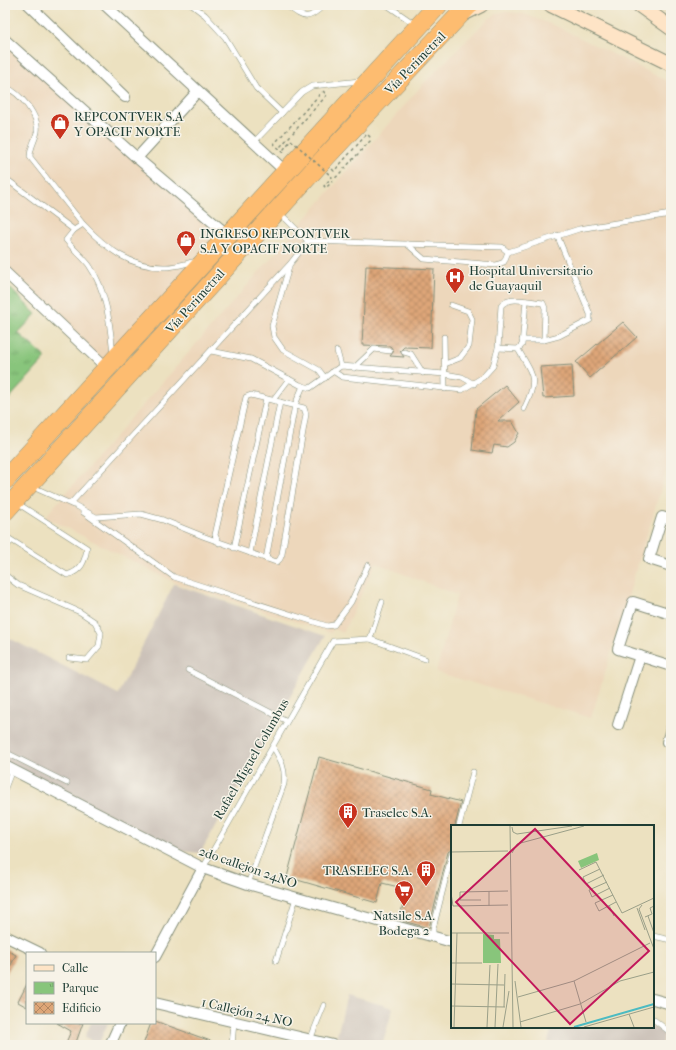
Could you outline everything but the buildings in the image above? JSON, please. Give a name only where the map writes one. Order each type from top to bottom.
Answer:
[{"type":"highway","name":"Vía Perimetral","points":[[5,480],[438,5]]},
{"type":"highway","name":"Vía Perimetral","points":[[10,506],[278,210],[465,10]]},
{"type":"main road","points":[[465,10],[481,5]]},
{"type":"main road","points":[[552,5],[671,64]]},
{"type":"main road","points":[[639,5],[671,28]]},
{"type":"street","points":[[29,5],[125,97]]},
{"type":"street","points":[[105,5],[254,142],[290,167]]},
{"type":"street","points":[[5,40],[137,158],[229,236]]},
{"type":"street","points":[[137,158],[198,91]]},
{"type":"street","points":[[5,272],[111,364]]},
{"type":"street","points":[[671,520],[662,518],[649,559],[671,566]]},
{"type":"street","points":[[671,614],[633,602],[618,649],[671,666]]},
{"type":"street","points":[[618,725],[640,656]]},
{"type":"street","points":[[667,742],[671,729]]},
{"type":"street","name":"2do callejon 24NO","points":[[8,768],[203,868],[248,884],[451,942]]},
{"type":"street","name":"Rafael Miguel Columbus","points":[[156,955],[203,868]]},
{"type":"street","points":[[5,936],[38,952]]},
{"type":"street","points":[[654,998],[671,1004]]},
{"type":"street","name":"1 Callejón 24 NO","points":[[156,1003],[333,1045]]},
{"type":"street","points":[[110,1045],[120,1024]]},
{"type":"lane","points":[[192,5],[205,15],[225,37],[256,88],[282,113]]},
{"type":"lane","points":[[286,5],[307,18],[314,15],[324,5]]},
{"type":"lane","points":[[387,5],[418,26]]},
{"type":"lane","points":[[254,142],[302,92],[312,86],[369,80]]},
{"type":"lane","points":[[5,87],[27,104],[33,114],[37,130],[30,149],[30,157],[83,224],[108,248],[120,256],[139,264],[167,267],[208,259]]},
{"type":"lane","points":[[5,178],[74,230]]},
{"type":"lane","points":[[278,210],[308,241],[502,247],[508,252]]},
{"type":"lane","points":[[407,244],[424,259],[496,265],[504,262],[508,252],[557,235],[579,229],[671,214]]},
{"type":"lane","points":[[83,224],[74,230],[66,240],[89,266],[98,281],[105,301],[111,331],[111,364]]},
{"type":"lane","points":[[522,340],[544,340],[559,336],[590,320],[590,314],[557,235]]},
{"type":"lane","points":[[71,503],[290,264],[308,241]]},
{"type":"lane","points":[[290,264],[272,326],[274,338],[283,350],[319,370],[325,378]]},
{"type":"lane","points":[[333,371],[342,377],[462,390],[474,384],[493,366],[498,348],[501,306],[504,302],[511,300],[543,303],[545,308],[544,340]]},
{"type":"lane","points":[[518,349],[522,345],[526,302]]},
{"type":"lane","points":[[445,364],[460,358],[469,346],[472,319],[468,311],[451,305]]},
{"type":"lane","points":[[444,337],[445,389]]},
{"type":"lane","points":[[498,348],[518,349]]},
{"type":"lane","points":[[518,349],[530,369],[533,379],[533,391],[524,409]]},
{"type":"lane","points":[[354,368],[374,350],[390,351]]},
{"type":"lane","points":[[211,351],[251,359],[289,380],[310,388],[341,366],[445,374],[462,377],[474,384]]},
{"type":"lane","points":[[337,352],[341,366]]},
{"type":"lane","points":[[404,352],[411,354],[423,373]]},
{"type":"lane","points":[[273,400],[289,380]]},
{"type":"lane","points":[[266,559],[295,405],[303,386]]},
{"type":"lane","points":[[28,485],[71,503],[96,517],[141,514],[163,520],[234,548],[277,562],[282,554],[306,414],[304,408],[266,398],[248,395],[246,397],[215,535],[219,542]]},
{"type":"lane","points":[[234,548],[266,398]]},
{"type":"lane","points":[[250,553],[280,402]]},
{"type":"lane","points":[[71,503],[174,578],[327,626],[334,625],[351,602],[368,565]]},
{"type":"lane","points":[[5,536],[67,575],[74,573],[86,560],[87,548],[10,506]]},
{"type":"lane","points":[[5,548],[11,541]]},
{"type":"lane","points":[[5,575],[18,585],[80,612],[94,622],[101,633],[99,646],[86,660],[69,658]]},
{"type":"lane","points":[[382,602],[370,639],[425,659]]},
{"type":"lane","name":"Rafael Miguel Columbus","points":[[203,868],[333,641],[370,639]]},
{"type":"lane","points":[[188,670],[287,721]]},
{"type":"lane","points":[[248,884],[284,784],[285,774],[283,763],[273,747]]},
{"type":"lane","points":[[5,752],[67,783]]},
{"type":"lane","points":[[5,788],[8,768]]},
{"type":"lane","points":[[459,825],[473,772]]},
{"type":"lane","points":[[432,936],[451,857]]},
{"type":"lane","points":[[276,961],[296,898]]},
{"type":"lane","points":[[654,936],[671,940]]},
{"type":"lane","points":[[310,1040],[324,1005]]},
{"type":"lane","points":[[654,1020],[671,1033]]},
{"type":"lane","points":[[232,1045],[234,1022]]},
{"type":"path","points":[[290,167],[274,144],[323,91],[327,95],[281,146],[284,149],[291,140],[332,177],[324,186],[326,188],[372,139]]},
{"type":"shaded area","name":"Hospital Universitario de Guayaquil","points":[[500,12],[524,14],[556,26],[671,83],[671,456],[591,718],[436,672],[457,595],[376,563],[343,633],[333,629],[331,633],[176,583],[45,517],[424,83],[488,19]]},
{"type":"shaded area","name":"REPCONTVER S.A Y OPACIF NORTE","points":[[5,44],[227,237],[107,368],[5,272]]},
{"type":"shaded area","points":[[174,584],[325,636],[200,853],[181,851],[5,762],[5,636],[118,694]]},
{"type":"shaded area","points":[[347,995],[393,1008],[382,1045],[360,1045],[336,1040]]},
{"type":"shaded area","points":[[91,1024],[108,1024],[98,1045],[85,1037]]},
{"type":"shaded area","points":[[654,1027],[665,1030],[661,1045],[561,1045],[548,1042],[552,1028]]},
{"type":"green space","points":[[5,283],[36,314],[18,333],[46,358],[5,403]]},
{"type":"place","name":"REPCONTVER S.A Y OPACIF NORTE","points":[[60,140]]},
{"type":"place","name":"INGRESO REPCONTVER S.A Y OPACIF NORTE","points":[[186,257]]},
{"type":"place","name":"Hospital Universitario de Guayaquil","points":[[455,294]]},
{"type":"place","name":"Traselec S.A.","points":[[348,829]]},
{"type":"place","name":"TRASELEC S.A.","points":[[426,887]]},
{"type":"place","name":"Natsile S.A. Bodega 2","points":[[404,907]]}]
